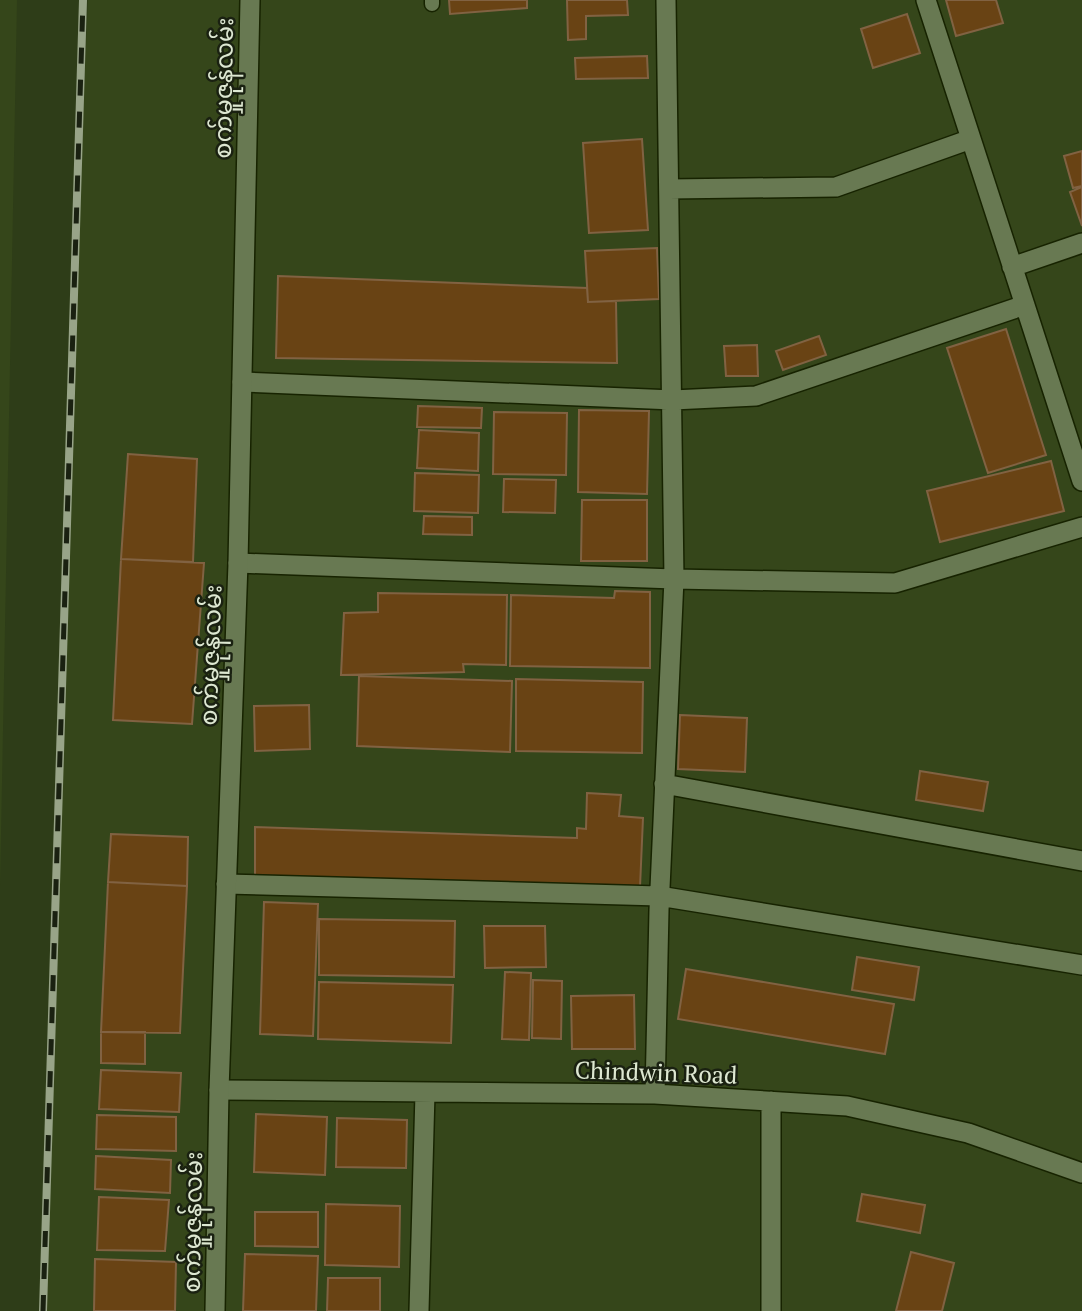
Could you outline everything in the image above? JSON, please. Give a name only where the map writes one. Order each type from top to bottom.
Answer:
[{"type":"street","name":"စက်မှုဇုန်လမ်း","points":[[215,1311],[219,1090],[238,563],[250,0]]},
{"type":"street","points":[[656,1094],[659,896],[674,579],[666,0]]},
{"type":"street","points":[[926,0],[1082,481]]},
{"type":"street","points":[[669,190],[836,187],[971,139]]},
{"type":"street","points":[[1012,267],[1082,243]]},
{"type":"street","points":[[242,382],[673,400],[756,396],[1025,305]]},
{"type":"street","points":[[238,563],[674,579],[895,583],[1082,527]]},
{"type":"street","points":[[664,784],[1082,861]]},
{"type":"street","points":[[226,884],[659,896],[1082,965]]},
{"type":"street","name":"Chindwin Road","points":[[219,1090],[656,1094],[847,1106],[955,1130],[1082,1173]]},
{"type":"street","points":[[419,1311],[425,1093]]},
{"type":"street","points":[[771,1101],[771,1311]]},
{"type":"shaded area","points":[[0,0],[17,0],[0,887]]},
{"type":"shaded area","points":[[88,0],[1082,0],[1082,1311],[43,1311],[71,392]]},
{"type":"building","points":[[449,0],[527,0],[527,8],[450,14]]},
{"type":"building","points":[[567,0],[627,0],[628,15],[586,16],[586,39],[568,40]]},
{"type":"building","points":[[946,0],[996,0],[1003,23],[956,36]]},
{"type":"building","points":[[907,14],[920,53],[873,68],[861,29]]},
{"type":"building","points":[[647,56],[648,78],[576,79],[575,58]]},
{"type":"building","points":[[642,139],[648,230],[589,233],[583,143]]},
{"type":"building","points":[[1082,151],[1082,186],[1073,188],[1064,156]]},
{"type":"building","points":[[1082,187],[1082,226],[1070,192]]},
{"type":"building","points":[[657,248],[659,299],[588,302],[585,251]]},
{"type":"building","points":[[278,276],[587,288],[588,302],[616,301],[617,363],[276,358]]},
{"type":"building","points":[[1006,329],[1046,455],[988,473],[947,348]]},
{"type":"building","points":[[819,336],[826,355],[783,370],[776,351]]},
{"type":"building","points":[[757,345],[758,376],[726,376],[724,346]]},
{"type":"building","points":[[418,406],[482,408],[481,428],[417,427]]},
{"type":"building","points":[[579,410],[649,411],[647,494],[578,492]]},
{"type":"building","points":[[494,412],[567,413],[566,475],[493,474]]},
{"type":"building","points":[[419,430],[479,433],[478,471],[417,468]]},
{"type":"building","points":[[128,454],[197,459],[193,562],[121,559]]},
{"type":"building","points":[[1051,461],[1064,511],[940,542],[927,491]]},
{"type":"building","points":[[415,473],[479,475],[478,513],[414,511]]},
{"type":"building","points":[[504,479],[556,480],[555,513],[503,512]]},
{"type":"building","points":[[582,500],[647,500],[647,561],[581,561]]},
{"type":"building","points":[[424,516],[472,517],[472,535],[423,534]]},
{"type":"building","points":[[121,559],[204,563],[192,724],[113,720]]},
{"type":"building","points":[[615,591],[650,592],[650,668],[510,666],[511,595],[614,598]]},
{"type":"building","points":[[378,593],[507,595],[506,665],[463,664],[464,672],[341,675],[344,613],[378,612]]},
{"type":"building","points":[[359,676],[512,681],[510,752],[357,746]]},
{"type":"building","points":[[516,679],[643,682],[642,753],[516,751]]},
{"type":"building","points":[[309,705],[310,749],[255,751],[254,706]]},
{"type":"building","points":[[680,715],[747,718],[745,772],[678,769]]},
{"type":"building","points":[[920,771],[988,782],[983,811],[916,800]]},
{"type":"building","points":[[587,793],[621,795],[619,816],[643,818],[640,887],[255,879],[255,827],[577,838],[577,828],[586,829]]},
{"type":"building","points":[[111,834],[188,837],[187,886],[108,882]]},
{"type":"building","points":[[108,882],[187,886],[180,1033],[101,1032]]},
{"type":"building","points":[[264,902],[318,904],[313,1036],[260,1034]]},
{"type":"building","points":[[319,919],[455,921],[454,977],[319,975]]},
{"type":"building","points":[[484,926],[545,926],[546,967],[485,968]]},
{"type":"building","points":[[857,957],[919,967],[914,1000],[852,990]]},
{"type":"building","points":[[686,969],[894,1004],[885,1054],[678,1019]]},
{"type":"building","points":[[505,972],[531,973],[529,1040],[502,1039]]},
{"type":"building","points":[[533,980],[562,981],[561,1039],[532,1038]]},
{"type":"building","points":[[319,982],[453,985],[451,1043],[318,1039]]},
{"type":"building","points":[[634,995],[635,1049],[572,1049],[571,996]]},
{"type":"building","points":[[101,1032],[145,1032],[145,1064],[101,1063]]},
{"type":"building","points":[[101,1070],[181,1073],[179,1112],[99,1109]]},
{"type":"building","points":[[256,1114],[327,1117],[325,1175],[254,1172]]},
{"type":"building","points":[[97,1115],[176,1117],[176,1151],[96,1149]]},
{"type":"building","points":[[337,1118],[407,1120],[406,1168],[336,1167]]},
{"type":"building","points":[[96,1156],[171,1160],[170,1193],[95,1189]]},
{"type":"building","points":[[862,1194],[925,1205],[920,1233],[857,1221]]},
{"type":"building","points":[[99,1197],[169,1200],[165,1251],[97,1250]]},
{"type":"building","points":[[326,1204],[400,1206],[399,1267],[325,1265]]},
{"type":"building","points":[[255,1212],[318,1212],[318,1247],[255,1246]]},
{"type":"building","points":[[911,1252],[954,1263],[942,1311],[896,1311]]},
{"type":"building","points":[[245,1254],[318,1256],[316,1311],[243,1311]]},
{"type":"building","points":[[95,1259],[176,1262],[175,1311],[94,1311]]},
{"type":"building","points":[[328,1278],[380,1278],[380,1311],[327,1311]]},
{"type":"railway","points":[[43,1311],[83,0]]}]
